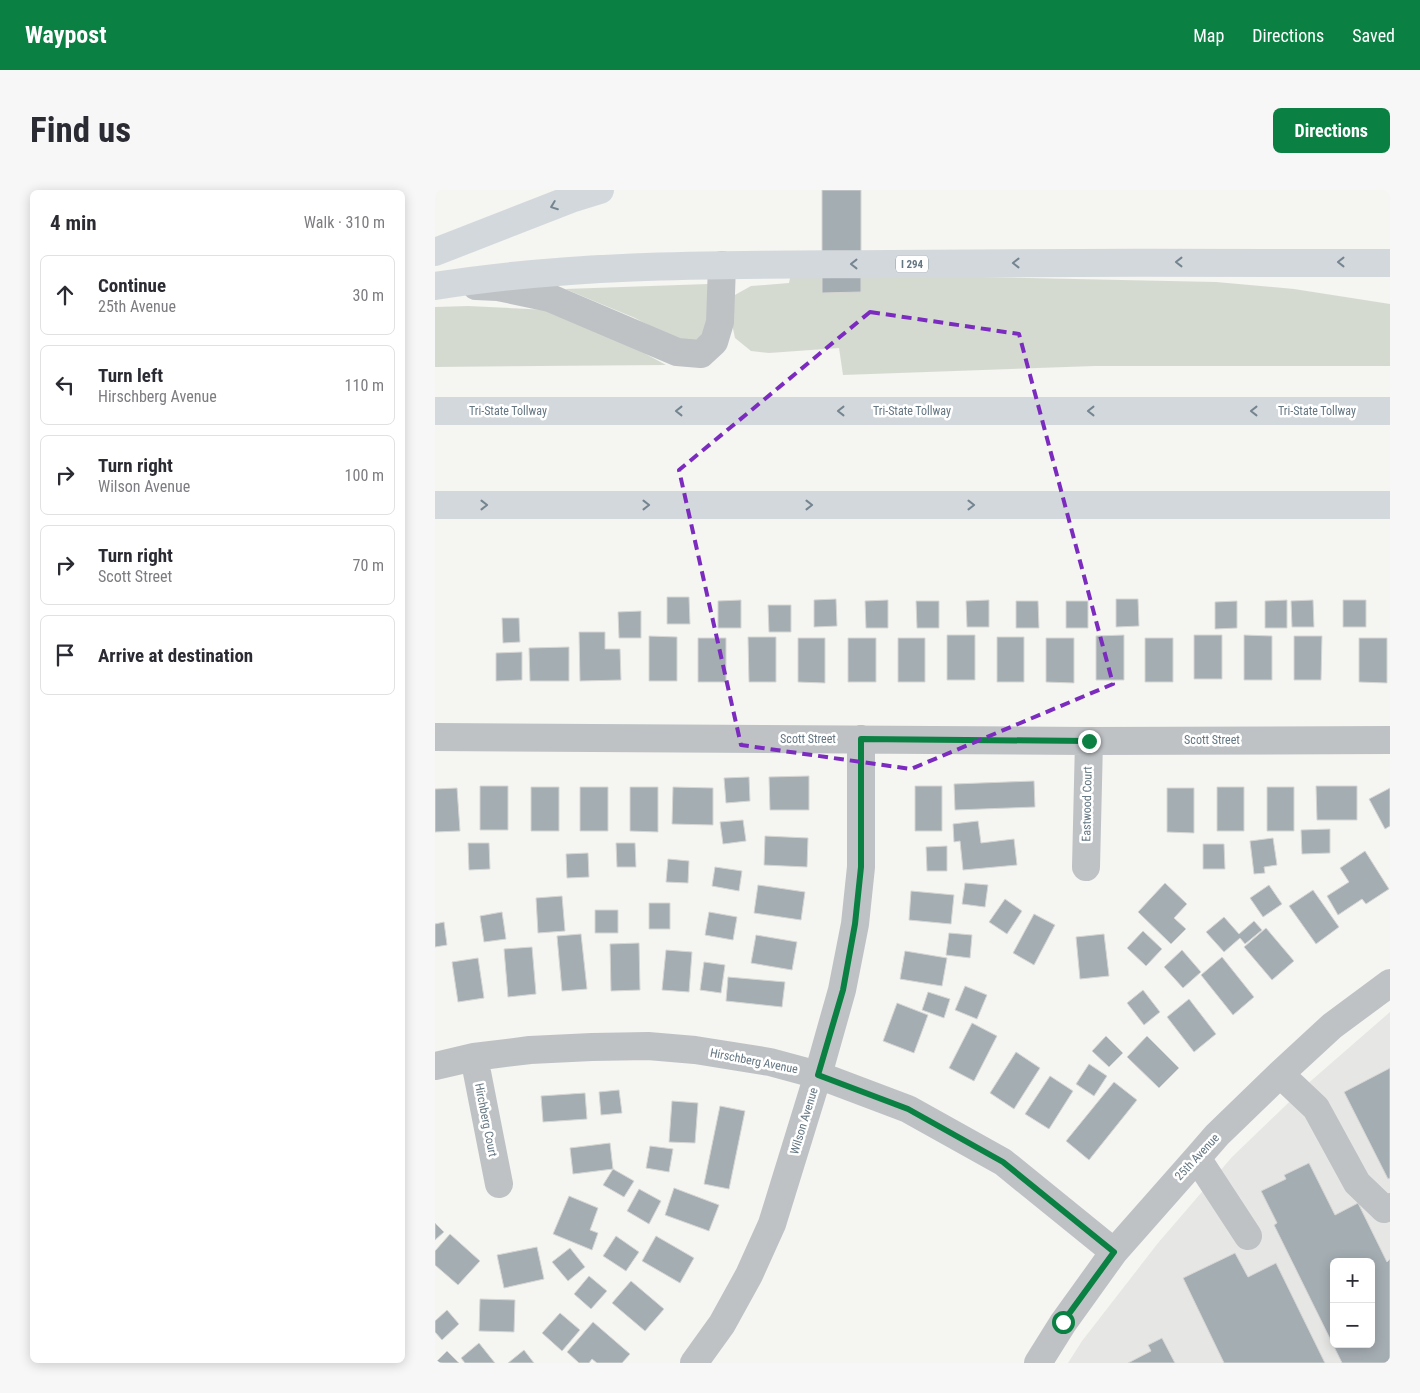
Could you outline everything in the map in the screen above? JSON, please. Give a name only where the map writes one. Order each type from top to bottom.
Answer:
[{"type":"highway","points":[[435,252],[571,199],[600,190]]},
{"type":"highway","name":"I 294","points":[[439,285],[579,269],[722,265],[1390,262]]},
{"type":"highway","name":"Tri-State Tollway","points":[[435,412],[1390,411]]},
{"type":"highway","points":[[435,505],[1390,505]]},
{"type":"street","points":[[439,285],[498,287],[551,298],[677,352],[701,354],[714,342],[720,322],[722,265]]},
{"type":"street","name":"Scott Street","points":[[435,737],[1089,741],[1390,740]]},
{"type":"street","name":"Wilson Avenue","points":[[694,1363],[721,1324],[749,1275],[773,1224],[843,990],[855,924],[861,867],[861,739]]},
{"type":"street","name":"Eastwood Court","points":[[1086,866],[1089,741]]},
{"type":"street","name":"25th Avenue","points":[[1046,1360],[1063,1322],[1114,1252],[1197,1158],[1280,1074],[1332,1026],[1390,983]]},
{"type":"street","name":"Hirschberg Avenue","points":[[435,1066],[474,1057],[530,1050],[592,1046],[648,1046],[695,1050],[770,1062],[818,1075],[908,1109],[1003,1162],[1114,1252]]},
{"type":"street","name":"Hirchberg Court","points":[[474,1057],[499,1184]]},
{"type":"street","points":[[1280,1074],[1316,1108],[1357,1183],[1384,1209],[1390,1206]]},
{"type":"street","points":[[1197,1158],[1248,1236]]},
{"type":"highlighted area","points":[[870,312],[1019,334],[1113,684],[911,769],[741,745],[679,470]]},
{"type":"shaded area","points":[[791,273],[1216,282],[1294,289],[1390,304],[1390,366],[1095,366],[843,375],[839,348],[769,353],[751,351],[735,338],[729,310],[733,296],[751,286],[789,283]]},
{"type":"shaded area","points":[[708,284],[707,317],[703,335],[691,343],[680,342],[635,318],[565,289]]},
{"type":"shaded area","points":[[468,306],[549,310],[580,318],[666,365],[435,367],[435,307]]},
{"type":"shaded area","points":[[1390,1012],[1390,1363],[1068,1363],[1082,1341],[1158,1243],[1232,1157],[1313,1079]]},
{"type":"building","points":[[822,190],[861,190],[861,292],[822,293]]},
{"type":"building","points":[[667,597],[689,597],[690,624],[667,624]]},
{"type":"building","points":[[836,599],[837,626],[814,627],[814,600]]},
{"type":"building","points":[[1116,599],[1138,599],[1139,626],[1116,627]]},
{"type":"building","points":[[741,600],[741,628],[718,628],[718,601]]},
{"type":"building","points":[[888,600],[888,628],[866,628],[865,601]]},
{"type":"building","points":[[989,600],[989,627],[967,627],[966,601]]},
{"type":"building","points":[[1287,600],[1287,628],[1265,628],[1265,601]]},
{"type":"building","points":[[1313,600],[1314,627],[1292,627],[1291,601]]},
{"type":"building","points":[[1343,600],[1366,600],[1366,627],[1343,627]]},
{"type":"building","points":[[916,601],[939,601],[939,628],[917,628]]},
{"type":"building","points":[[1016,601],[1038,601],[1039,628],[1016,628]]},
{"type":"building","points":[[1066,601],[1088,601],[1088,628],[1066,628]]},
{"type":"building","points":[[1237,601],[1237,628],[1215,629],[1215,602]]},
{"type":"building","points":[[768,605],[791,605],[791,632],[769,632]]},
{"type":"building","points":[[641,611],[641,638],[619,638],[618,612]]},
{"type":"building","points":[[502,618],[519,618],[520,642],[503,643]]},
{"type":"building","points":[[579,632],[605,632],[605,649],[620,649],[621,680],[580,681]]},
{"type":"building","points":[[947,635],[975,635],[975,680],[947,680]]},
{"type":"building","points":[[1124,635],[1124,680],[1096,680],[1096,636]]},
{"type":"building","points":[[1194,635],[1222,635],[1222,679],[1194,679]]},
{"type":"building","points":[[1244,635],[1272,636],[1272,680],[1244,680]]},
{"type":"building","points":[[649,636],[677,637],[677,681],[649,681]]},
{"type":"building","points":[[1294,636],[1322,636],[1321,680],[1294,680]]},
{"type":"building","points":[[748,637],[776,637],[776,682],[749,682]]},
{"type":"building","points":[[997,637],[1024,637],[1024,682],[997,682]]},
{"type":"building","points":[[698,638],[726,638],[726,682],[698,682]]},
{"type":"building","points":[[798,638],[825,638],[825,683],[798,682]]},
{"type":"building","points":[[848,638],[876,638],[876,682],[848,682]]},
{"type":"building","points":[[898,638],[925,638],[925,682],[898,682]]},
{"type":"building","points":[[1046,638],[1074,638],[1074,683],[1046,682]]},
{"type":"building","points":[[1145,638],[1173,638],[1173,682],[1145,682]]},
{"type":"building","points":[[1359,638],[1387,638],[1387,683],[1359,682]]},
{"type":"building","points":[[569,647],[569,681],[530,681],[529,648]]},
{"type":"building","points":[[522,652],[522,680],[496,681],[496,653]]},
{"type":"building","points":[[809,776],[809,810],[770,810],[769,777]]},
{"type":"building","points":[[749,777],[750,801],[726,803],[724,778]]},
{"type":"building","points":[[1034,781],[1035,807],[955,810],[954,784]]},
{"type":"building","points":[[480,786],[508,786],[508,830],[480,830]]},
{"type":"building","points":[[915,786],[942,786],[942,831],[915,831]]},
{"type":"building","points":[[1316,786],[1357,786],[1357,820],[1317,820]]},
{"type":"building","points":[[531,787],[559,787],[559,831],[531,831]]},
{"type":"building","points":[[580,787],[608,787],[608,831],[580,831]]},
{"type":"building","points":[[630,787],[658,787],[658,832],[630,831]]},
{"type":"building","points":[[673,787],[713,788],[713,825],[672,824]]},
{"type":"building","points":[[1217,787],[1244,787],[1244,831],[1217,831]]},
{"type":"building","points":[[1267,787],[1294,787],[1294,831],[1267,831]]},
{"type":"building","points":[[457,788],[460,831],[435,832],[435,789]]},
{"type":"building","points":[[1167,788],[1194,788],[1194,833],[1167,832]]},
{"type":"building","points":[[1390,788],[1390,826],[1385,829],[1369,799]]},
{"type":"building","points":[[743,820],[746,841],[723,844],[720,822]]},
{"type":"building","points":[[978,821],[981,843],[1014,839],[1017,865],[963,870],[960,841],[954,842],[953,824]]},
{"type":"building","points":[[1330,829],[1330,853],[1302,854],[1301,830]]},
{"type":"building","points":[[765,836],[808,838],[807,867],[764,865]]},
{"type":"building","points":[[1273,838],[1277,865],[1264,867],[1265,873],[1254,874],[1250,841]]},
{"type":"building","points":[[468,843],[489,843],[490,869],[469,870]]},
{"type":"building","points":[[616,843],[635,843],[636,867],[617,867]]},
{"type":"building","points":[[1203,844],[1224,844],[1225,869],[1203,869]]},
{"type":"building","points":[[947,846],[947,871],[927,871],[926,847]]},
{"type":"building","points":[[1365,851],[1389,889],[1366,904],[1362,899],[1338,915],[1327,896],[1349,882],[1340,868]]},
{"type":"building","points":[[588,853],[589,877],[567,878],[566,854]]},
{"type":"building","points":[[668,859],[689,861],[688,883],[666,882]]},
{"type":"building","points":[[715,867],[742,871],[739,891],[712,886]]},
{"type":"building","points":[[965,883],[988,885],[985,907],[962,904]]},
{"type":"building","points":[[1165,883],[1187,904],[1174,918],[1186,929],[1171,944],[1138,912]]},
{"type":"building","points":[[758,885],[805,892],[801,920],[754,913]]},
{"type":"building","points":[[1269,885],[1282,904],[1263,917],[1250,898]]},
{"type":"building","points":[[1313,890],[1339,927],[1316,944],[1289,906]]},
{"type":"building","points":[[911,891],[954,895],[951,924],[909,920]]},
{"type":"building","points":[[562,896],[565,931],[538,933],[536,898]]},
{"type":"building","points":[[1005,899],[1022,911],[1007,934],[989,922]]},
{"type":"building","points":[[649,903],[670,903],[670,929],[649,929]]},
{"type":"building","points":[[595,910],[618,910],[618,933],[595,933]]},
{"type":"building","points":[[502,912],[506,939],[484,942],[480,916]]},
{"type":"building","points":[[709,912],[737,917],[733,940],[705,935]]},
{"type":"building","points":[[1034,914],[1055,925],[1034,965],[1013,953]]},
{"type":"building","points":[[1224,917],[1239,934],[1254,921],[1262,930],[1245,944],[1240,938],[1224,952],[1206,932]]},
{"type":"building","points":[[444,922],[447,945],[435,947],[435,924]]},
{"type":"building","points":[[1266,928],[1294,961],[1272,980],[1244,947]]},
{"type":"building","points":[[1143,931],[1162,949],[1146,966],[1127,948]]},
{"type":"building","points":[[949,933],[972,935],[970,958],[946,955]]},
{"type":"building","points":[[581,934],[587,989],[562,991],[557,936]]},
{"type":"building","points":[[1104,934],[1109,976],[1080,979],[1076,937]]},
{"type":"building","points":[[756,935],[797,942],[792,970],[751,963]]},
{"type":"building","points":[[639,943],[640,990],[611,991],[610,944]]},
{"type":"building","points":[[532,947],[536,994],[508,997],[504,949]]},
{"type":"building","points":[[666,950],[692,952],[689,992],[662,990]]},
{"type":"building","points":[[1182,950],[1201,972],[1183,988],[1164,967]]},
{"type":"building","points":[[905,951],[947,958],[942,986],[900,979]]},
{"type":"building","points":[[1222,957],[1254,997],[1233,1015],[1201,975]]},
{"type":"building","points":[[478,958],[484,998],[458,1002],[452,962]]},
{"type":"building","points":[[704,962],[725,965],[721,993],[700,990]]},
{"type":"building","points":[[728,977],[785,982],[782,1007],[726,1001]]},
{"type":"building","points":[[965,986],[987,995],[977,1019],[955,1010]]},
{"type":"building","points":[[1143,990],[1160,1012],[1144,1025],[1127,1003]]},
{"type":"building","points":[[928,992],[950,999],[944,1018],[922,1010]]},
{"type":"building","points":[[1189,999],[1216,1034],[1194,1052],[1167,1017]]},
{"type":"building","points":[[897,1003],[928,1015],[914,1053],[883,1041]]},
{"type":"building","points":[[972,1023],[997,1036],[974,1081],[949,1068]]},
{"type":"building","points":[[1106,1036],[1123,1053],[1109,1067],[1092,1051]]},
{"type":"building","points":[[1147,1036],[1179,1068],[1159,1088],[1127,1057]]},
{"type":"building","points":[[1016,1052],[1040,1068],[1014,1109],[990,1093]]},
{"type":"building","points":[[1089,1064],[1107,1076],[1094,1096],[1076,1084]]},
{"type":"building","points":[[1390,1068],[1390,1178],[1388,1179],[1344,1092]]},
{"type":"building","points":[[1050,1076],[1073,1091],[1049,1129],[1025,1114]]},
{"type":"building","points":[[1114,1082],[1137,1100],[1089,1160],[1066,1141]]},
{"type":"building","points":[[619,1090],[622,1113],[601,1115],[599,1092]]},
{"type":"building","points":[[585,1093],[587,1119],[543,1122],[541,1096]]},
{"type":"building","points":[[672,1101],[698,1103],[695,1143],[669,1142]]},
{"type":"building","points":[[720,1106],[745,1111],[729,1189],[704,1184]]},
{"type":"building","points":[[610,1143],[613,1169],[573,1174],[570,1148]]},
{"type":"building","points":[[650,1146],[673,1149],[669,1172],[646,1168]]},
{"type":"building","points":[[1309,1163],[1335,1215],[1358,1203],[1387,1262],[1390,1259],[1390,1363],[1342,1363],[1335,1348],[1375,1348],[1375,1258],[1330,1258],[1330,1339],[1274,1225],[1277,1223],[1261,1191],[1286,1179],[1284,1175]]},
{"type":"building","points":[[613,1169],[634,1181],[624,1197],[603,1185]]},
{"type":"building","points":[[674,1188],[719,1205],[709,1231],[665,1215]]},
{"type":"building","points":[[639,1189],[661,1201],[649,1224],[627,1211]]},
{"type":"building","points":[[569,1196],[598,1208],[590,1230],[598,1233],[592,1250],[553,1234]]},
{"type":"building","points":[[435,1223],[444,1232],[435,1240]]},
{"type":"building","points":[[450,1234],[480,1261],[458,1285],[435,1265],[435,1251]]},
{"type":"building","points":[[616,1236],[639,1252],[626,1271],[603,1256]]},
{"type":"building","points":[[656,1236],[694,1258],[680,1283],[642,1261]]},
{"type":"building","points":[[537,1247],[544,1279],[504,1288],[497,1255]]},
{"type":"building","points":[[570,1248],[585,1267],[568,1281],[552,1262]]},
{"type":"building","points":[[1235,1253],[1248,1277],[1276,1263],[1325,1363],[1224,1363],[1183,1278]]},
{"type":"building","points":[[589,1276],[607,1291],[591,1309],[574,1294]]},
{"type":"building","points":[[631,1281],[664,1309],[645,1331],[612,1303]]},
{"type":"building","points":[[480,1299],[515,1300],[514,1332],[479,1331]]},
{"type":"building","points":[[447,1310],[459,1324],[442,1340],[435,1332],[435,1321]]},
{"type":"building","points":[[560,1313],[580,1330],[562,1351],[542,1333]]},
{"type":"building","points":[[593,1322],[630,1354],[622,1363],[597,1363],[592,1359],[589,1363],[579,1363],[567,1352]]},
{"type":"building","points":[[1162,1338],[1175,1363],[1128,1363],[1151,1351],[1148,1345]]},
{"type":"building","points":[[479,1343],[495,1363],[465,1363],[461,1358]]},
{"type":"building","points":[[524,1350],[534,1363],[508,1363]]},
{"type":"building","points":[[447,1351],[459,1363],[435,1363]]},
{"type":"route","points":[[1063,1322],[1114,1252],[1003,1162],[908,1109],[818,1075],[843,990],[855,924],[861,867],[861,739],[1089,741]]}]
